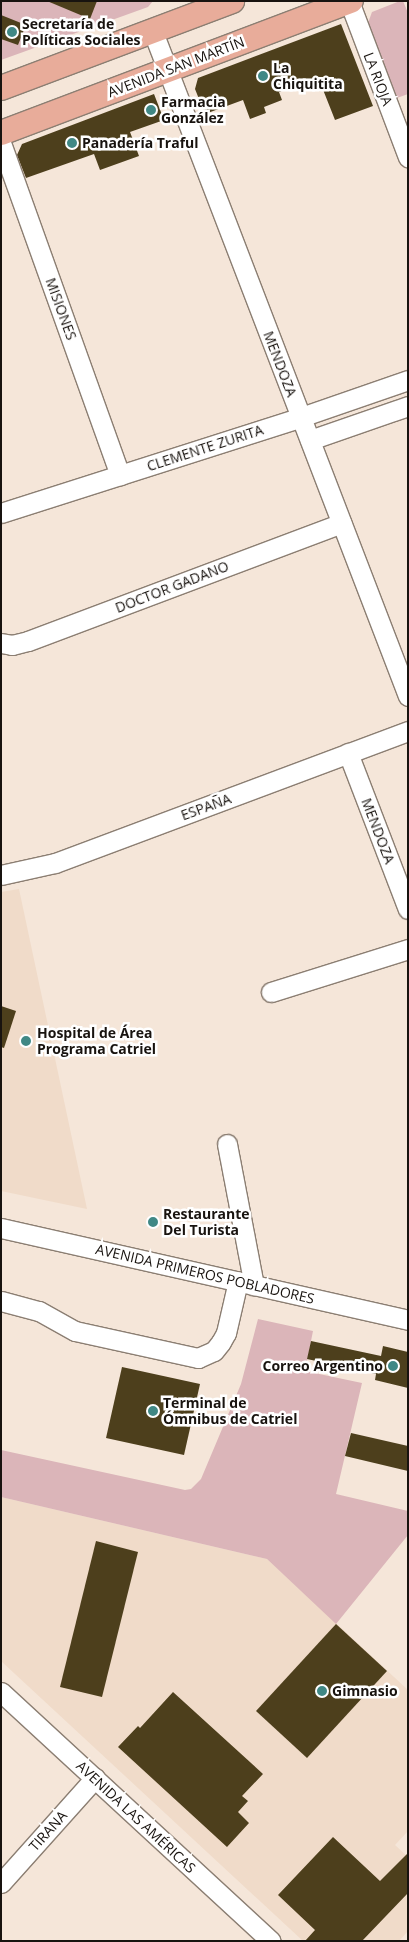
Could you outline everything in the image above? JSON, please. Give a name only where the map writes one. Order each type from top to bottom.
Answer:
[{"type":"main road","points":[[1,88],[153,32],[192,8],[232,1]]},
{"type":"main road","name":"AVENIDA SAN MARTÍN","points":[[1,133],[350,2]]},
{"type":"street","name":"LA RIOJA","points":[[350,2],[408,157]]},
{"type":"street","name":"MENDOZA","points":[[153,32],[408,696]]},
{"type":"street","name":"MISIONES","points":[[1,143],[120,475]]},
{"type":"street","name":"CLEMENTE ZURITA","points":[[1,513],[301,417],[408,380]]},
{"type":"street","points":[[310,440],[408,406]]},
{"type":"street","name":"DOCTOR GADANO","points":[[1,643],[12,646],[28,641],[342,523]]},
{"type":"street","name":"ESPAÑA","points":[[1,875],[55,863],[408,730]]},
{"type":"street","name":"MENDOZA","points":[[348,753],[408,909]]},
{"type":"street","points":[[271,992],[408,949]]},
{"type":"street","points":[[1,1301],[39,1311],[75,1331],[198,1358],[214,1351],[226,1332],[246,1283],[227,1144]]},
{"type":"street","name":"AVENIDA PRIMEROS POBLADORES","points":[[1,1228],[408,1320]]},
{"type":"street","name":"AVENIDA LAS AMÉRICAS","points":[[1,1692],[271,1941]]},
{"type":"street","name":"TIRANA","points":[[1,1883],[95,1778]]},
{"type":"shaded area","points":[[1,1],[153,1],[148,7],[1,60]]},
{"type":"shaded area","points":[[403,1],[408,13],[408,94],[397,98],[368,23],[372,12]]},
{"type":"shaded area","name":"Hospital de Área Programa Catriel","points":[[19,889],[87,1209],[1,1191],[1,892]]},
{"type":"shaded area","points":[[258,1319],[313,1331],[305,1371],[362,1383],[336,1494],[408,1511],[408,1535],[336,1624],[267,1559],[1,1497],[1,1450],[185,1490],[191,1489],[201,1479],[241,1384]]},
{"type":"shaded area","points":[[1,1497],[267,1559],[408,1690],[408,1831],[395,1845],[408,1857],[408,1931],[399,1941],[303,1941],[1,1661]]},
{"type":"building","points":[[47,1],[97,1],[90,19]]},
{"type":"building","name":"Secretaría de Políticas Sociales","points":[[1,15],[26,25],[18,45],[1,39]]},
{"type":"building","points":[[341,24],[373,106],[335,120],[318,77],[279,92],[282,100],[264,107],[266,113],[250,119],[243,100],[205,114],[195,89],[198,78]]},
{"type":"building","points":[[154,94],[164,120],[130,132],[139,156],[100,170],[94,154],[26,178],[17,155],[22,144]]},
{"type":"building","points":[[1,1006],[16,1011],[4,1048],[1,1047]]},
{"type":"building","points":[[311,1341],[381,1356],[383,1346],[408,1352],[408,1388],[375,1380],[376,1374],[307,1359]]},
{"type":"building","name":"Terminal de Ómnibus de Catriel","points":[[122,1367],[200,1384],[184,1455],[106,1438]]},
{"type":"building","points":[[351,1433],[408,1446],[408,1471],[345,1456]]},
{"type":"building","points":[[96,1541],[138,1552],[102,1697],[60,1687]]},
{"type":"building","name":"Gimnasio","points":[[336,1624],[387,1671],[307,1758],[256,1711]]},
{"type":"building","points":[[173,1692],[263,1774],[242,1796],[248,1801],[238,1812],[249,1823],[227,1847],[118,1747],[138,1726],[140,1728]]},
{"type":"building","points":[[333,1837],[380,1881],[408,1853],[408,1893],[362,1941],[305,1941],[315,1930],[278,1895]]},
{"type":"place","name":"Secretaría de Políticas Sociales","points":[[12,32]]},
{"type":"place","name":"La Chiquitita","points":[[263,76]]},
{"type":"place","name":"Farmacia González","points":[[151,110]]},
{"type":"place","name":"Panadería Traful","points":[[72,143]]},
{"type":"place","name":"Hospital de Área Programa Catriel","points":[[26,1041]]},
{"type":"place","name":"Restaurante Del Turista","points":[[153,1222]]},
{"type":"place","name":"Correo Argentino","points":[[393,1366]]},
{"type":"place","name":"Terminal de Ómnibus de Catriel","points":[[153,1411]]},
{"type":"place","name":"Gimnasio","points":[[322,1691]]}]
